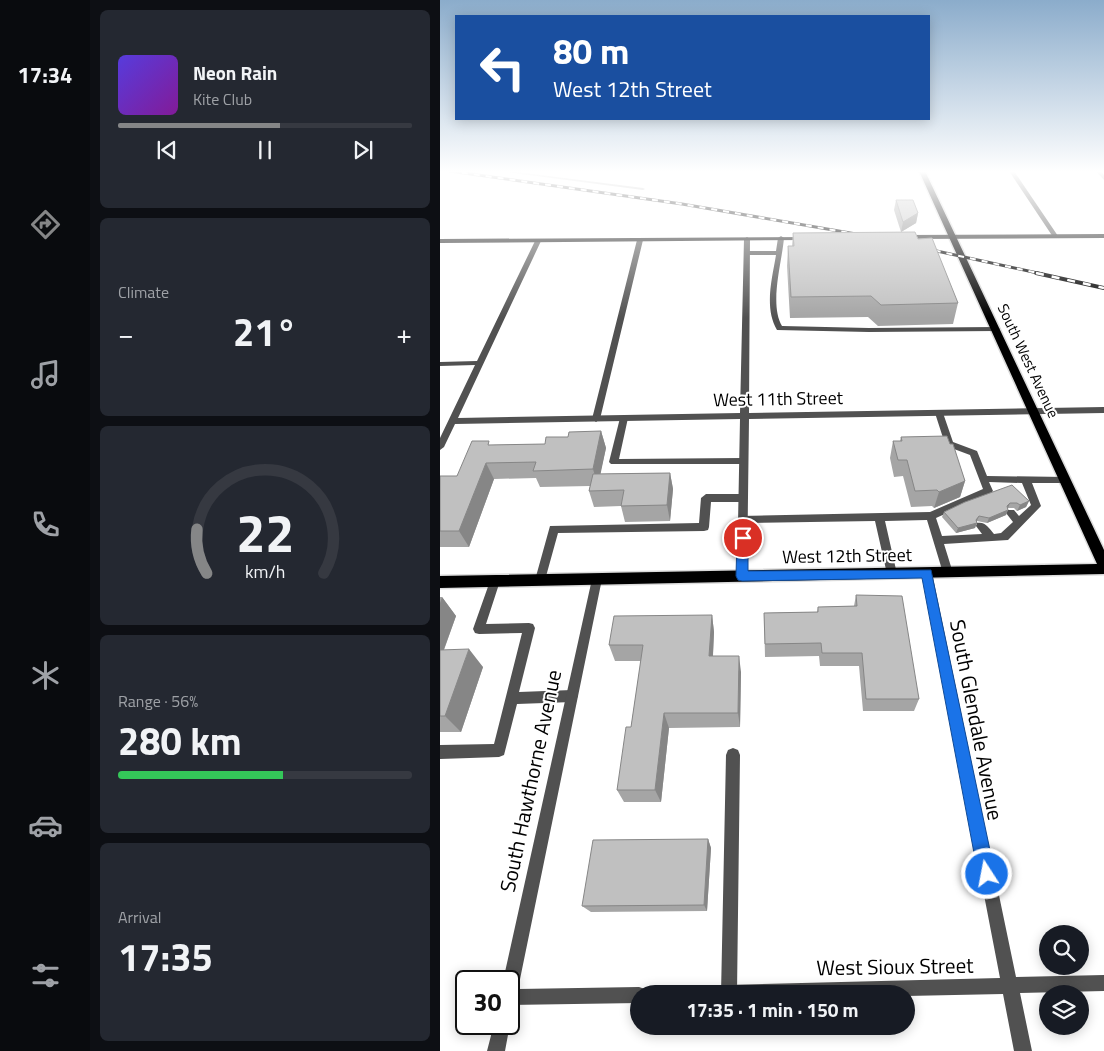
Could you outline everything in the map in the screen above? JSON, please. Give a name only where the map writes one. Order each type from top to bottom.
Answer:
[{"type":"main road","name":"South West Avenue","points":[[944,220],[1104,564]]},
{"type":"main road","name":"West 12th Street","points":[[440,582],[1104,569]]},
{"type":"street","points":[[1044,220],[1055,236]]},
{"type":"street","points":[[893,237],[1104,236]]},
{"type":"street","points":[[781,238],[773,291],[776,318],[780,328],[869,330],[996,329]]},
{"type":"street","points":[[440,242],[818,238]]},
{"type":"street","points":[[742,576],[747,239]]},
{"type":"street","points":[[596,419],[640,240]]},
{"type":"street","points":[[440,447],[538,241]]},
{"type":"street","points":[[747,253],[780,253]]},
{"type":"street","points":[[440,364],[480,363]]},
{"type":"street","name":"West 11th Street","points":[[452,421],[1104,410]]},
{"type":"street","points":[[743,520],[931,516],[991,494],[983,479],[974,452],[949,444],[939,413]]},
{"type":"street","points":[[624,418],[614,462],[743,461]]},
{"type":"street","points":[[983,479],[1065,480]]},
{"type":"street","points":[[939,540],[1004,537],[1036,506],[1026,480]]},
{"type":"street","points":[[540,580],[554,529],[704,527],[706,498],[743,498]]},
{"type":"street","points":[[1010,513],[1019,522]]},
{"type":"street","points":[[931,516],[948,572]]},
{"type":"street","points":[[879,518],[892,574]]},
{"type":"street","points":[[981,526],[992,538]]},
{"type":"street","name":"South Glendale Avenue","points":[[927,573],[1023,1051]]},
{"type":"street","name":"South Hawthorne Avenue","points":[[514,970],[597,579]]},
{"type":"street","points":[[440,752],[499,750],[529,628],[480,630],[494,581]]},
{"type":"street","points":[[512,698],[572,696]]},
{"type":"street","points":[[728,985],[733,755]]},
{"type":"street","name":"West Sioux Street","points":[[915,989],[1104,983]]},
{"type":"street","points":[[520,997],[630,995]]},
{"type":"street","points":[[496,1051],[500,1035]]},
{"type":"building","points":[[915,232],[918,239],[932,238],[958,303],[881,305],[871,296],[791,297],[788,246],[794,246],[793,233]]},
{"type":"building","points":[[601,431],[593,469],[533,471],[536,462],[486,463],[459,531],[440,531],[440,476],[457,476],[472,441],[489,441],[488,445],[545,444],[546,437],[568,437],[569,432]]},
{"type":"building","points":[[947,436],[950,444],[953,444],[965,481],[939,492],[937,490],[915,491],[907,460],[898,460],[893,441],[902,441],[901,437]]},
{"type":"building","points":[[670,473],[667,505],[621,506],[624,490],[589,491],[593,474]]},
{"type":"building","points":[[1012,485],[1029,501],[1020,505],[1010,503],[1007,506],[1008,510],[989,518],[979,516],[976,520],[977,523],[958,528],[944,512],[965,502]]},
{"type":"building","points":[[856,595],[902,596],[919,699],[866,699],[862,653],[822,653],[821,643],[765,644],[764,613],[818,612],[818,607],[857,606]]},
{"type":"building","points":[[712,615],[709,656],[739,656],[738,713],[664,713],[655,790],[617,790],[626,727],[631,727],[643,645],[609,645],[614,616]]},
{"type":"building","points":[[469,649],[445,716],[440,716],[440,650]]},
{"type":"building","points":[[708,839],[704,905],[582,906],[593,840]]},
{"type":"railway","points":[[775,220],[862,235]]},
{"type":"railway","points":[[923,248],[1042,274]]},
{"type":"railway","points":[[1036,273],[1104,288]]},
{"type":"route","points":[[743,538],[742,576],[927,573],[987,874]]}]
